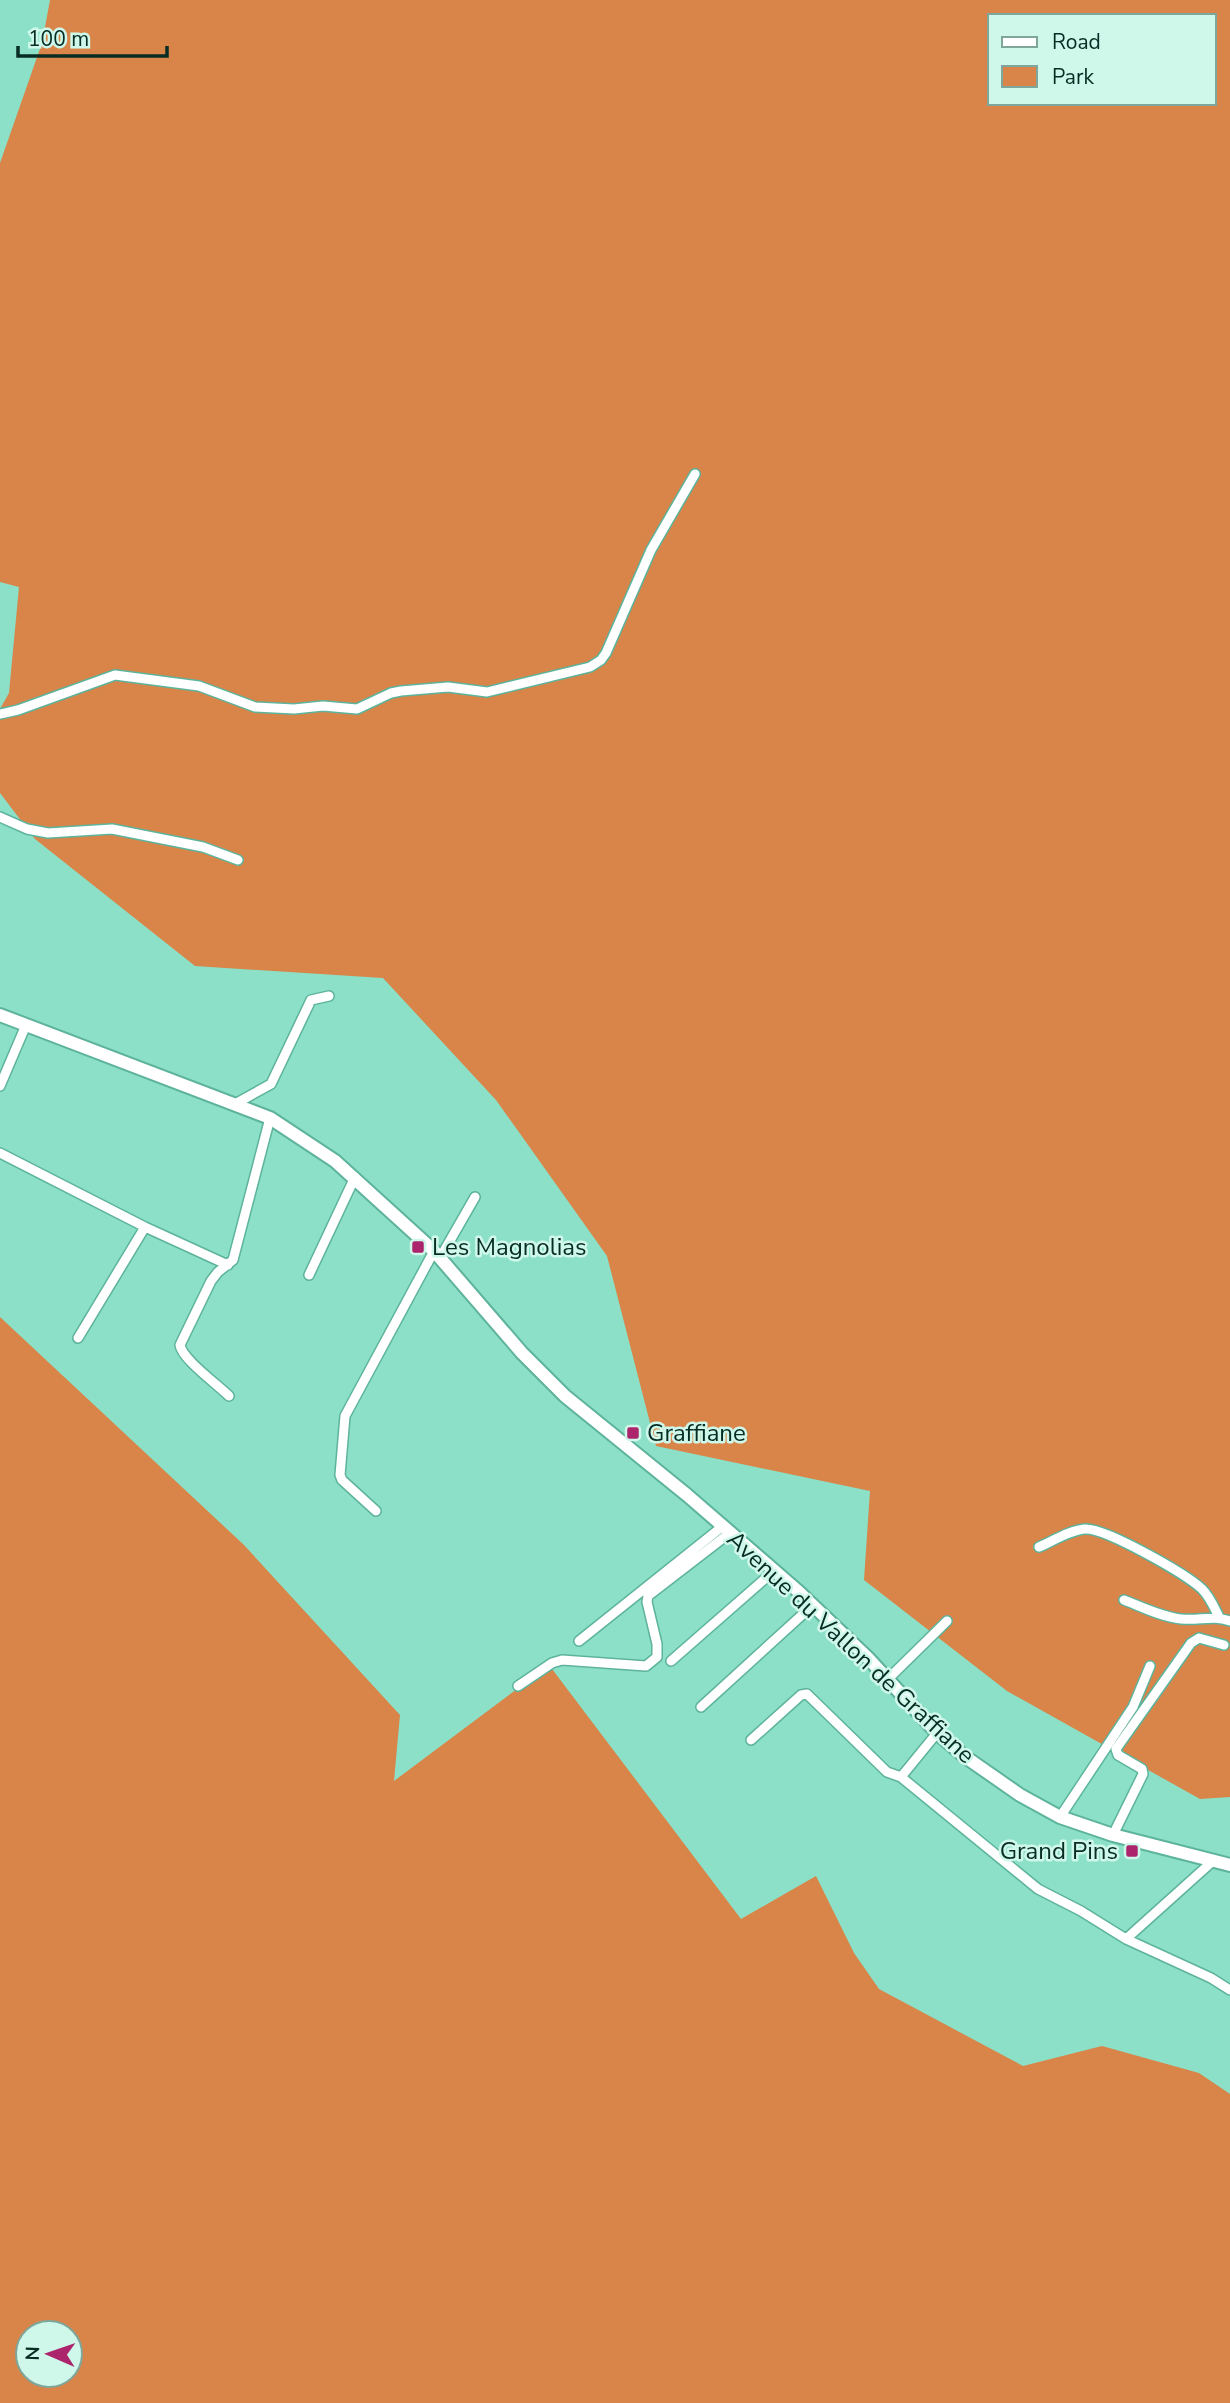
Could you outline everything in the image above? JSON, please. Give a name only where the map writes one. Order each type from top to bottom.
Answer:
[{"type":"street","points":[[0,714],[19,710],[115,675],[199,686],[255,707],[294,709],[323,706],[357,709],[390,693],[401,691],[448,687],[487,692],[590,667],[606,653],[651,550],[695,474]]},
{"type":"street","points":[[0,817],[27,829],[48,833],[112,829],[204,847],[238,860]]},
{"type":"street","points":[[235,1104],[271,1084],[312,1000],[329,996]]},
{"type":"street","name":"Avenue du Vallon de Graffiane","points":[[0,1015],[270,1118],[344,1167],[437,1255],[522,1353],[565,1396],[775,1570],[888,1679],[937,1733],[964,1756],[999,1782],[1060,1817],[1113,1835],[1230,1865]]},
{"type":"street","points":[[0,1086],[26,1025]]},
{"type":"street","points":[[229,1395],[187,1359],[180,1350],[180,1345],[211,1281],[228,1265],[236,1251],[270,1118]]},
{"type":"street","points":[[0,1153],[145,1227],[228,1265]]},
{"type":"street","points":[[309,1275],[355,1177]]},
{"type":"street","points":[[376,1511],[342,1480],[340,1475],[345,1416],[437,1255],[475,1197]]},
{"type":"street","points":[[78,1338],[145,1227]]},
{"type":"street","points":[[579,1641],[727,1529]]},
{"type":"street","points":[[518,1686],[552,1663],[562,1660],[646,1666],[657,1657],[648,1596],[727,1529]]},
{"type":"street","points":[[1039,1547],[1086,1529],[1111,1535],[1199,1586],[1219,1617]]},
{"type":"street","points":[[671,1661],[775,1570]]},
{"type":"street","points":[[1124,1600],[1172,1618],[1185,1620],[1219,1617],[1230,1621]]},
{"type":"street","points":[[701,1707],[813,1605]]},
{"type":"street","points":[[888,1679],[947,1621]]},
{"type":"street","points":[[1113,1835],[1143,1774],[1142,1769],[1118,1755],[1116,1749],[1191,1643],[1199,1638],[1224,1645]]},
{"type":"street","points":[[1060,1817],[1133,1707],[1150,1666]]},
{"type":"street","points":[[751,1740],[802,1695],[807,1695],[887,1772],[901,1777],[1038,1889],[1081,1911],[1126,1939],[1212,1978],[1230,1990]]},
{"type":"street","points":[[901,1777],[937,1733]]},
{"type":"street","points":[[1126,1939],[1214,1860]]},
{"type":"green space","points":[[50,0],[1230,0],[1230,1797],[1200,1799],[1007,1691],[864,1580],[870,1491],[656,1446],[607,1256],[496,1100],[383,978],[195,966],[35,839],[0,793],[0,709],[9,693],[19,587],[0,582],[0,163],[42,43]]},
{"type":"green space","points":[[0,1317],[244,1545],[400,1715],[394,1781],[549,1665],[741,1919],[816,1876],[854,1953],[879,1989],[1023,2066],[1102,2046],[1199,2073],[1230,2094],[1230,2403],[0,2403]]},
{"type":"place","name":"Les Magnolias","points":[[418,1247]]},
{"type":"place","name":"Graffiane","points":[[633,1433]]},
{"type":"place","name":"Grand Pins","points":[[1132,1851]]}]
